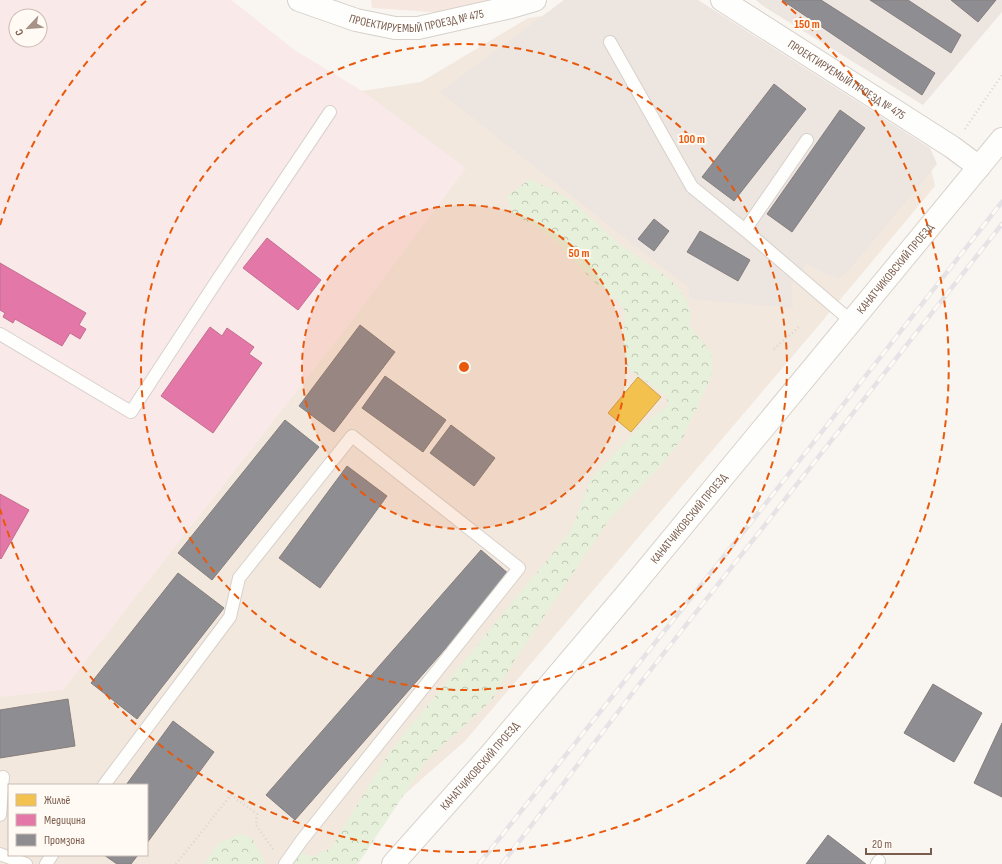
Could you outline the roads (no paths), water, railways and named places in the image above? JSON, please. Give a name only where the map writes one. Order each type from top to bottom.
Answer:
[{"type":"street","name":"ПРОЕКТИРУЕМЫЙ ПРОЕЗД № 475","points":[[299,0],[356,20],[395,28],[418,28],[511,7],[535,0]]},
{"type":"street","name":"ПРОЕКТИРУЕМЫЙ ПРОЕЗД № 475","points":[[722,0],[952,147],[979,167]]},
{"type":"street","name":"КАНАТЧИКОВСКИЙ ПРОЕЗД","points":[[393,864],[490,755],[623,598],[1002,138]]},
{"type":"lane","points":[[610,42],[692,187],[745,230],[851,321]]},
{"type":"lane","points":[[0,334],[131,412],[330,112]]},
{"type":"lane","points":[[745,230],[807,140]]},
{"type":"lane","points":[[105,784],[230,617],[239,578],[352,436],[519,568],[285,864]]},
{"type":"lane","points":[[0,815],[3,777]]},
{"type":"lane","points":[[0,854],[26,864]]},
{"type":"railway","points":[[479,864],[748,526],[1002,202]]},
{"type":"railway","points":[[502,864],[634,691],[1002,224]]}]
